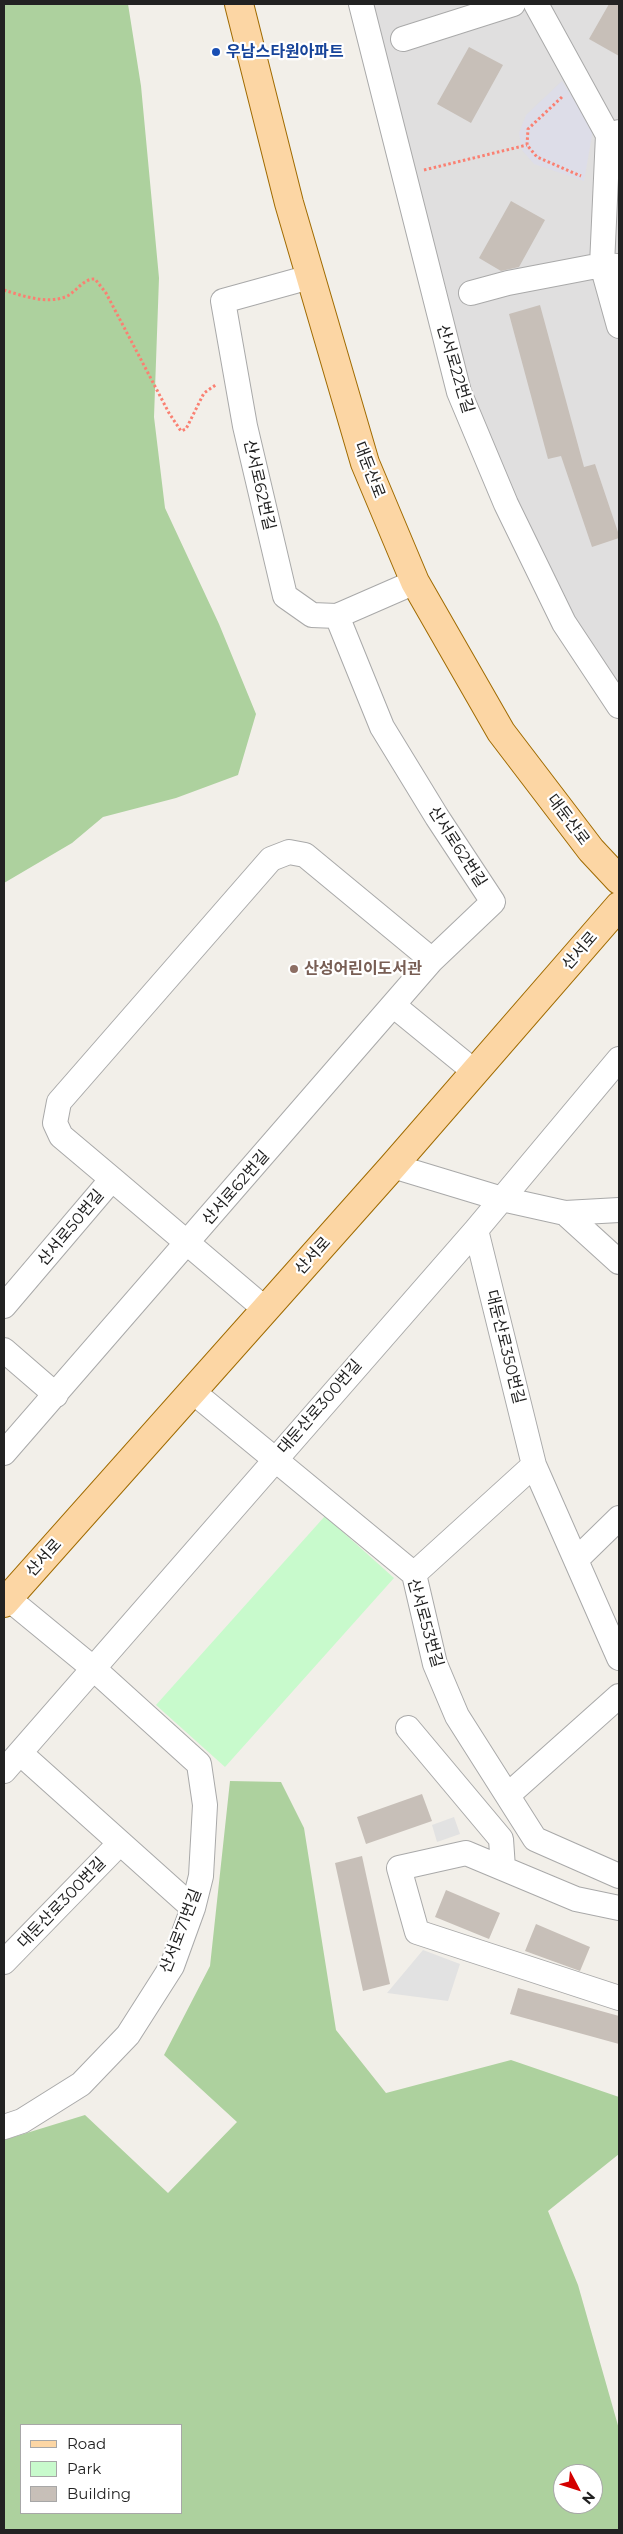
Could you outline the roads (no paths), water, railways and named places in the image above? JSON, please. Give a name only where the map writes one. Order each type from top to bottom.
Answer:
[{"type":"main road","name":"대둔산로","points":[[239,4],[289,203],[364,463],[415,582],[501,732],[592,850],[619,880]]},
{"type":"main road","name":"산서로","points":[[5,1599],[192,1392],[619,906]]},
{"type":"street","name":"산서로22번길","points":[[361,4],[459,392],[506,504],[564,623],[619,706]]},
{"type":"street","points":[[403,39],[513,4]]},
{"type":"street","points":[[536,4],[614,133],[611,266],[619,326]]},
{"type":"street","points":[[471,294],[508,284],[611,266]]},
{"type":"street","name":"산서로62번길","points":[[4,1453],[432,960],[493,902],[437,817],[382,727],[338,616],[312,615],[284,596],[245,426],[223,301],[310,278]]},
{"type":"street","points":[[338,616],[415,582]]},
{"type":"street","points":[[112,1179],[62,1136],[55,1123],[59,1102],[271,859],[289,852],[305,855],[432,960]]},
{"type":"street","points":[[394,1005],[475,1072]]},
{"type":"street","name":"대둔산로300번길","points":[[4,1771],[476,1230],[619,1059]]},
{"type":"street","points":[[392,1166],[502,1199],[565,1213],[619,1210]]},
{"type":"street","name":"산서로50번길","points":[[4,1306],[112,1179],[189,1242],[265,1309]]},
{"type":"street","points":[[565,1213],[619,1262]]},
{"type":"street","name":"대둔산로350번길","points":[[476,1230],[534,1465],[619,1658]]},
{"type":"street","points":[[4,1350],[56,1394]]},
{"type":"street","name":"산서로53번길","points":[[192,1392],[414,1574],[435,1664],[457,1716],[535,1839],[619,1876]]},
{"type":"street","points":[[414,1574],[534,1465]]},
{"type":"street","points":[[577,1559],[619,1518]]},
{"type":"street","name":"산서로71번길","points":[[4,2127],[22,2121],[81,2084],[128,2035],[172,1966],[193,1908],[201,1876],[205,1805],[199,1764],[94,1668],[5,1599]]},
{"type":"street","points":[[508,1796],[619,1696]]},
{"type":"street","points":[[408,1728],[501,1839],[503,1868]]},
{"type":"street","name":"대둔산로300번길","points":[[20,1754],[193,1908]]},
{"type":"street","name":"대둔산로300번길","points":[[4,1962],[120,1843]]},
{"type":"street","points":[[619,1908],[576,1899],[466,1853],[399,1868],[417,1932],[619,1998]]},
{"type":"place","name":"우남스타원아파트","points":[[216,52]]},
{"type":"place","name":"산성어린이도서관","points":[[294,969]]}]
